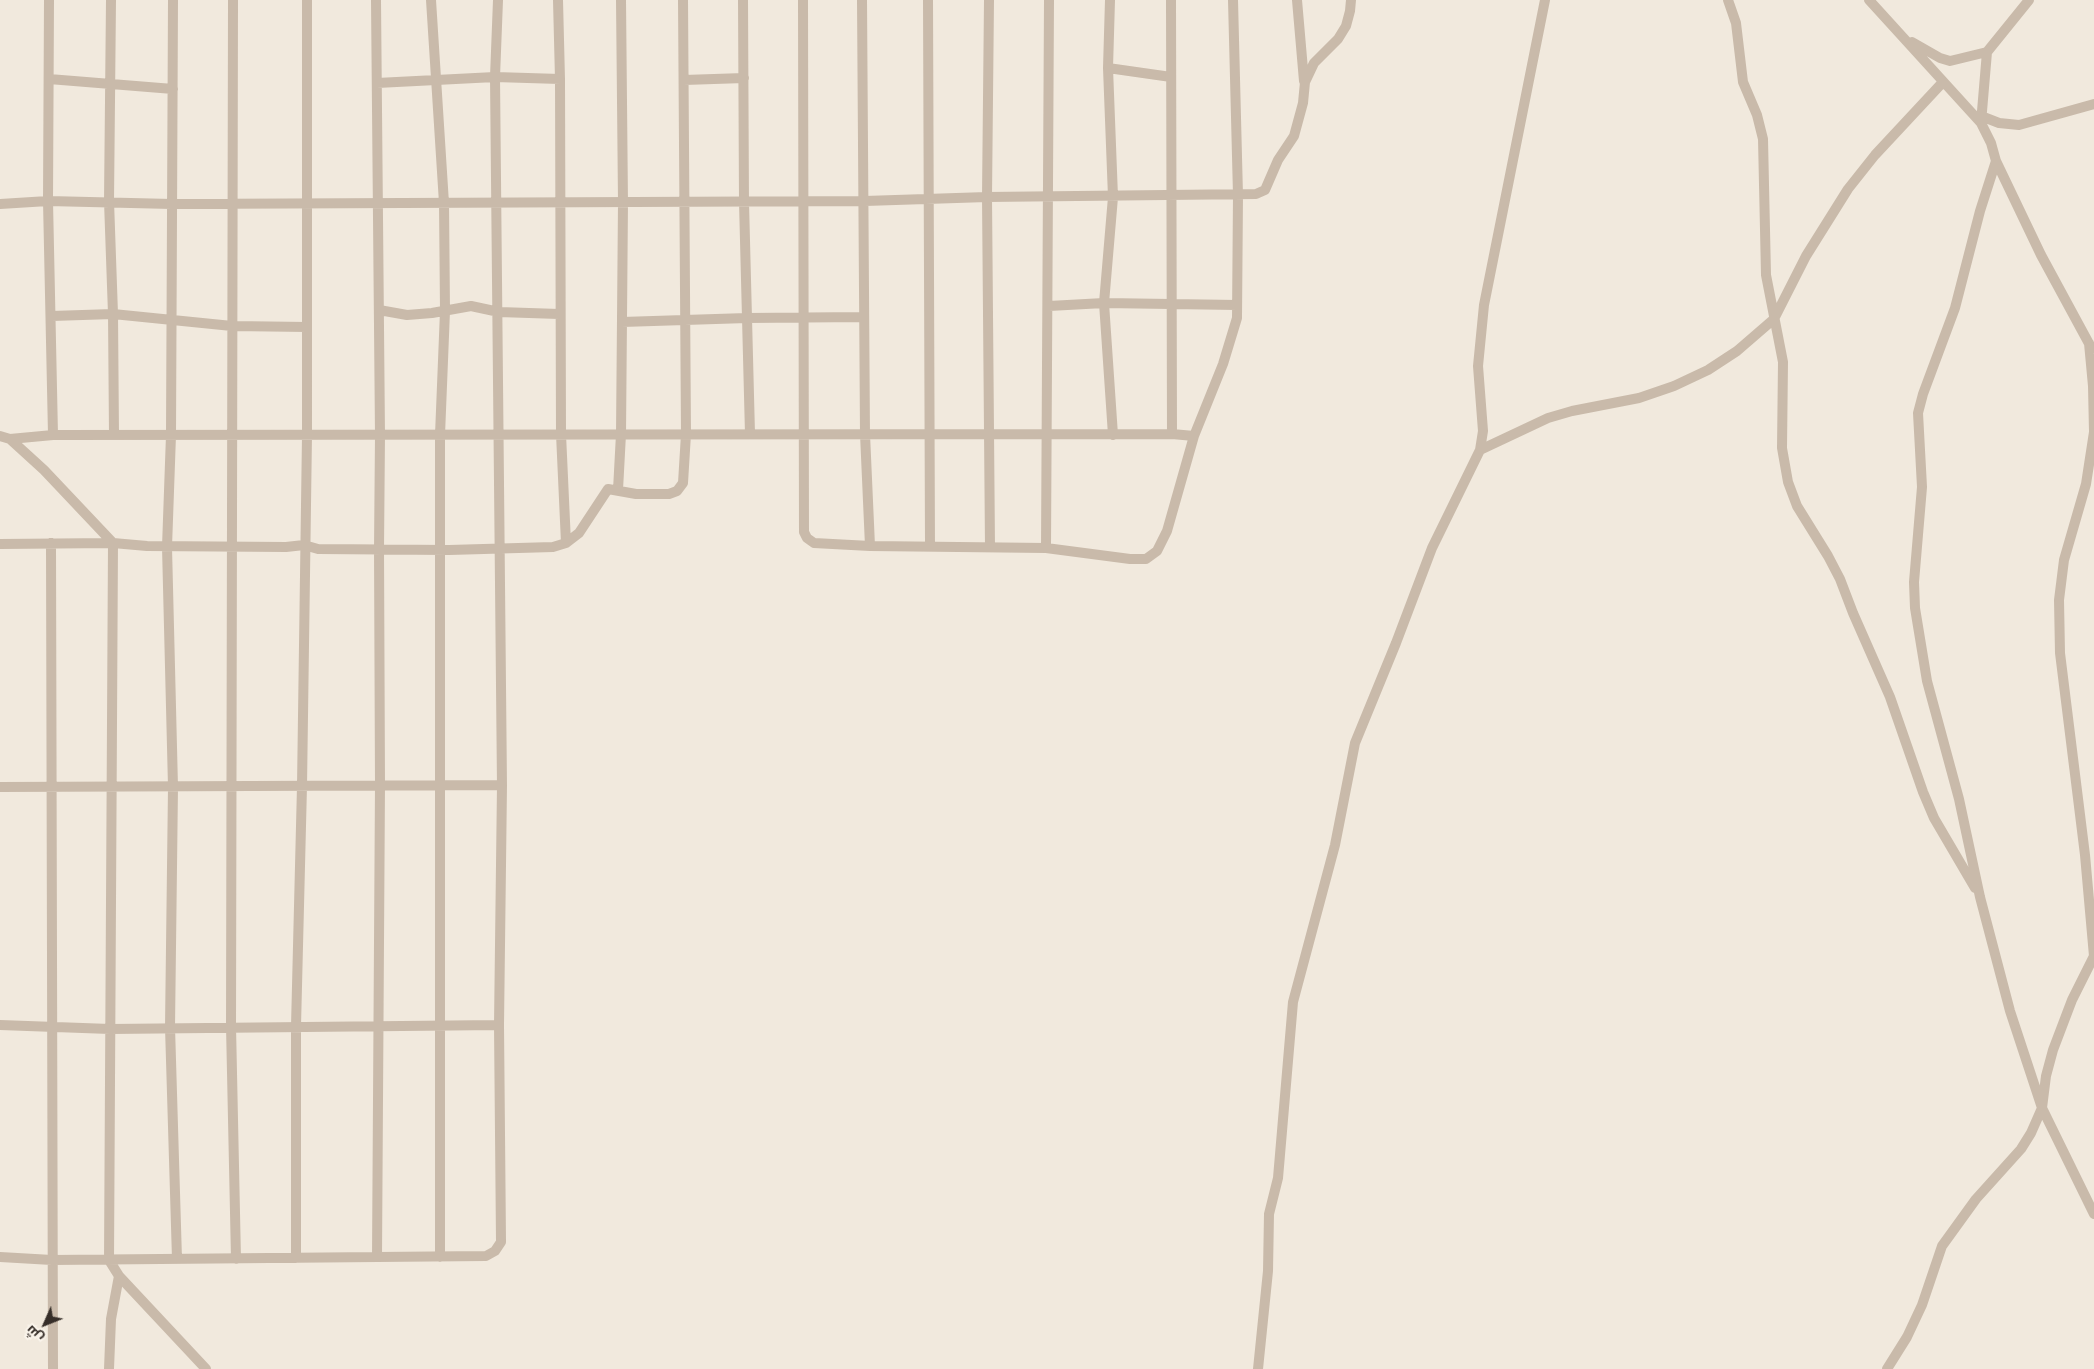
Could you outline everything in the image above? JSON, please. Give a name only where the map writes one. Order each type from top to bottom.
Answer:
[{"type":"street","points":[[49,0],[48,200],[52,316],[53,435]]},
{"type":"street","points":[[111,0],[109,201],[113,314],[114,435]]},
{"type":"street","points":[[173,0],[171,435],[167,547],[173,787],[170,1027],[178,1259]]},
{"type":"street","points":[[233,0],[231,1026],[236,1259]]},
{"type":"street","points":[[296,1258],[296,1026],[302,786],[307,435],[307,0]]},
{"type":"street","points":[[376,0],[380,434],[377,1257]]},
{"type":"street","points":[[431,0],[444,203],[445,311],[440,435],[440,1256]]},
{"type":"street","points":[[0,1257],[52,1260],[109,1260],[486,1256],[495,1251],[501,1242],[499,1025],[502,785],[498,203],[495,77],[498,0]]},
{"type":"street","points":[[558,0],[561,202],[559,314],[561,434],[566,543]]},
{"type":"street","points":[[618,490],[621,434],[623,202],[621,0]]},
{"type":"street","points":[[0,544],[113,543],[167,547],[286,547],[304,545],[318,549],[440,550],[553,547],[566,543],[579,533],[608,489],[636,494],[669,494],[677,491],[683,483],[686,434],[683,0]]},
{"type":"street","points":[[743,0],[744,202],[750,434]]},
{"type":"street","points":[[803,0],[804,532],[807,538],[814,543],[870,546],[1046,548],[1130,560],[1146,559],[1157,551],[1167,531],[1194,436],[1224,364],[1237,318],[1238,195],[1233,0]]},
{"type":"street","points":[[862,0],[865,201],[865,434],[870,546]]},
{"type":"street","points":[[928,0],[930,546]]},
{"type":"street","points":[[989,0],[987,197],[990,547]]},
{"type":"street","points":[[1046,548],[1049,306],[1049,0]]},
{"type":"street","points":[[1110,0],[1108,68],[1114,197],[1104,303],[1112,435]]},
{"type":"street","points":[[1171,0],[1172,434]]},
{"type":"street","points":[[0,204],[48,200],[172,204],[865,201],[987,197],[1049,198],[1262,193],[1268,186],[1278,160],[1294,136],[1303,103],[1304,82],[1297,0]]},
{"type":"street","points":[[1304,82],[1314,63],[1338,39],[1346,26],[1351,0]]},
{"type":"street","points":[[1258,1369],[1268,1271],[1269,1214],[1278,1178],[1291,1011],[1335,845],[1352,755],[1432,548],[1480,450],[1483,431],[1478,366],[1484,305],[1545,0]]},
{"type":"street","points":[[1728,0],[1736,23],[1743,82],[1757,115],[1764,139],[1766,275],[1783,362],[1782,448],[1788,482],[1797,506],[1840,579],[1890,697],[1934,818],[1980,897]]},
{"type":"street","points":[[1869,0],[1943,82],[1981,119],[1996,161],[2041,255],[2094,353]]},
{"type":"street","points":[[1981,119],[1987,52],[2028,0]]},
{"type":"street","points":[[1900,34],[1940,58],[1950,61],[1987,52]]},
{"type":"street","points":[[1108,68],[1171,77]]},
{"type":"street","points":[[377,82],[495,77],[560,79]]},
{"type":"street","points":[[684,80],[744,78]]},
{"type":"street","points":[[49,79],[173,89]]},
{"type":"street","points":[[1480,450],[1548,418],[1572,410],[1639,398],[1674,386],[1708,370],[1738,351],[1774,319],[1806,256],[1848,189],[1875,155],[1943,82]]},
{"type":"street","points":[[1981,119],[2019,125],[2094,104]]},
{"type":"street","points":[[1996,161],[1980,211],[1955,308],[1923,394],[1918,413],[1922,487],[1914,582],[1915,608],[1927,681],[1960,799],[1980,897],[2010,1011],[2042,1108],[2094,1214]]},
{"type":"street","points":[[1049,306],[1104,303],[1237,305]]},
{"type":"street","points":[[379,310],[407,315],[471,306],[499,312],[559,314]]},
{"type":"street","points":[[52,316],[113,314],[232,326],[307,327]]},
{"type":"street","points":[[622,322],[864,317]]},
{"type":"street","points":[[1887,1369],[1922,1305],[1942,1246],[1976,1199],[2021,1149],[2042,1108],[2046,1076],[2053,1050],[2072,1000],[2094,956],[2085,855],[2060,653],[2059,600],[2064,560],[2086,484],[2094,432],[2093,386],[2089,343]]},
{"type":"street","points":[[5,438],[53,435],[380,434],[1172,434],[1194,436]]},
{"type":"street","points":[[5,438],[44,470],[113,543],[109,1260],[119,1276],[206,1369]]},
{"type":"street","points":[[51,544],[53,1369]]},
{"type":"street","points":[[0,787],[502,785]]},
{"type":"street","points":[[0,1025],[110,1029],[231,1026],[499,1025]]},
{"type":"street","points":[[109,1369],[111,1319],[119,1276]]}]
